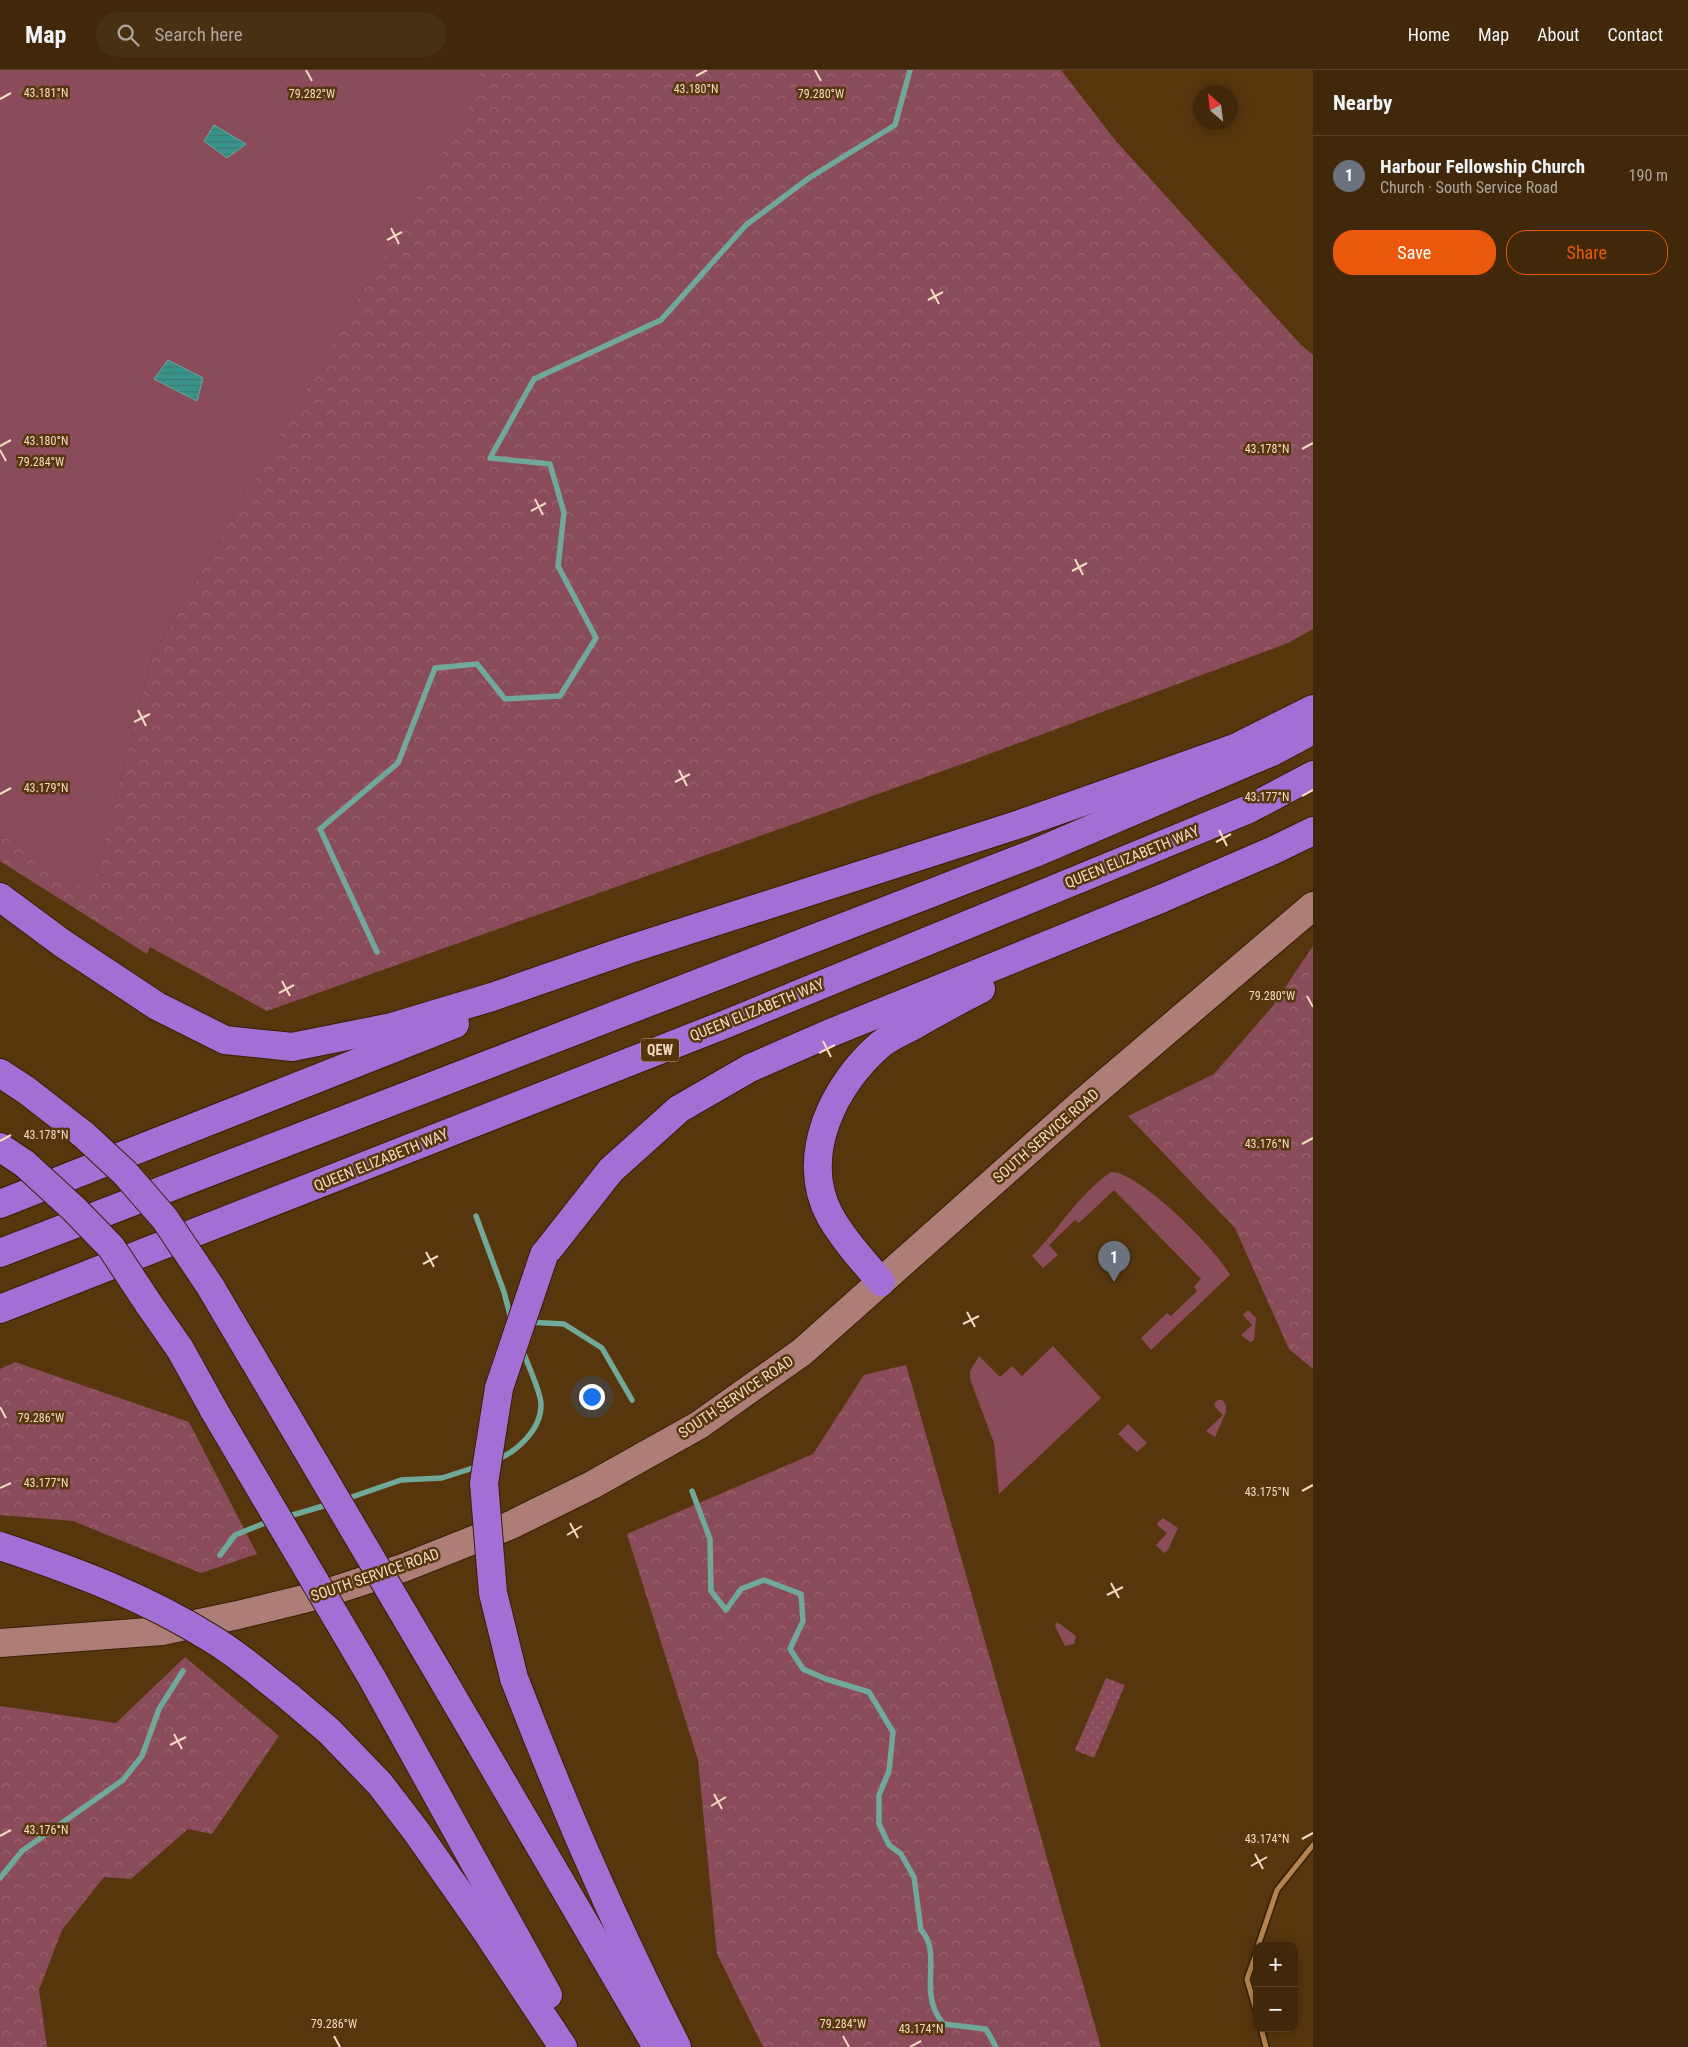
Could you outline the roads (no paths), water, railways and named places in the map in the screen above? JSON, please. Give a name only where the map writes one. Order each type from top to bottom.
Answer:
[{"type":"highway","points":[[0,897],[62,943],[157,1006],[224,1040],[292,1047],[401,1024],[492,997],[627,950],[1020,824],[1235,748],[1313,709]]},
{"type":"highway","points":[[0,1253],[1034,853],[1274,751],[1313,730]]},
{"type":"highway","name":"QUEEN ELIZABETH WAY","points":[[0,1309],[726,1024],[1249,809],[1313,775]]},
{"type":"highway","points":[[676,2047],[648,1990],[551,1774],[514,1678],[493,1593],[484,1482],[499,1388],[544,1255],[611,1170],[679,1110],[750,1068],[828,1034],[1163,898],[1313,831]]},
{"type":"highway","points":[[881,1282],[851,1246],[830,1215],[818,1180],[819,1142],[834,1102],[854,1071],[882,1043],[944,1008],[1163,898]]},
{"type":"highway","points":[[0,1204],[426,1036],[627,950]]},
{"type":"highway","points":[[0,1074],[26,1090],[84,1135],[125,1173],[165,1219],[210,1286],[657,2047]]},
{"type":"highway","points":[[0,1148],[25,1164],[111,1247],[180,1349],[215,1412],[372,1678],[577,2047]]},
{"type":"highway","points":[[0,1546],[54,1564],[140,1600],[212,1639],[288,1696],[329,1731],[380,1784],[416,1831],[563,2047]]},
{"type":"main road","name":"SOUTH SERVICE ROAD","points":[[0,1643],[162,1631],[238,1616],[320,1595],[403,1568],[511,1525],[592,1485],[699,1425],[802,1352],[1082,1104],[1313,906]]},
{"type":"street","points":[[1259,1942],[1277,1890],[1313,1845]]},
{"type":"street","points":[[1253,1962],[1247,1979],[1253,2000]]},
{"type":"street","points":[[1262,2032],[1266,2047]]},
{"type":"water","points":[[214,125],[246,144],[227,158],[204,141]]},
{"type":"water","points":[[168,360],[203,378],[197,401],[154,379]]},
{"type":"waterway","points":[[377,952],[320,829],[398,763],[435,668],[477,664],[505,699],[560,696],[596,638],[558,566],[564,513],[550,464],[490,458],[534,379],[661,320],[746,225],[809,178],[895,125],[910,70]]},
{"type":"waterway","points":[[476,1216],[504,1292],[511,1319]]},
{"type":"waterway","points":[[528,1322],[564,1324],[602,1348],[632,1400]]},
{"type":"waterway","points":[[495,1460],[511,1452],[526,1439],[537,1422],[540,1413],[539,1392],[522,1349]]},
{"type":"waterway","points":[[343,1500],[401,1480],[442,1478],[479,1466]]},
{"type":"waterway","points":[[692,1491],[710,1539],[711,1591],[726,1610],[741,1589],[764,1580],[801,1594],[803,1621],[790,1649],[803,1669],[826,1679],[869,1692],[893,1732],[889,1771],[879,1795],[879,1824],[889,1845],[901,1854],[914,1877],[921,1930],[929,1944],[931,1961],[930,1987],[934,2007],[943,2024],[986,2029],[996,2047]]},
{"type":"waterway","points":[[286,1517],[330,1504]]},
{"type":"waterway","points":[[220,1555],[235,1535],[270,1521]]},
{"type":"waterway","points":[[0,1878],[22,1851],[123,1780],[142,1756],[159,1709],[183,1671]]},
{"type":"place","name":"Harbour Fellowship Church","points":[[1114,1282]]}]
